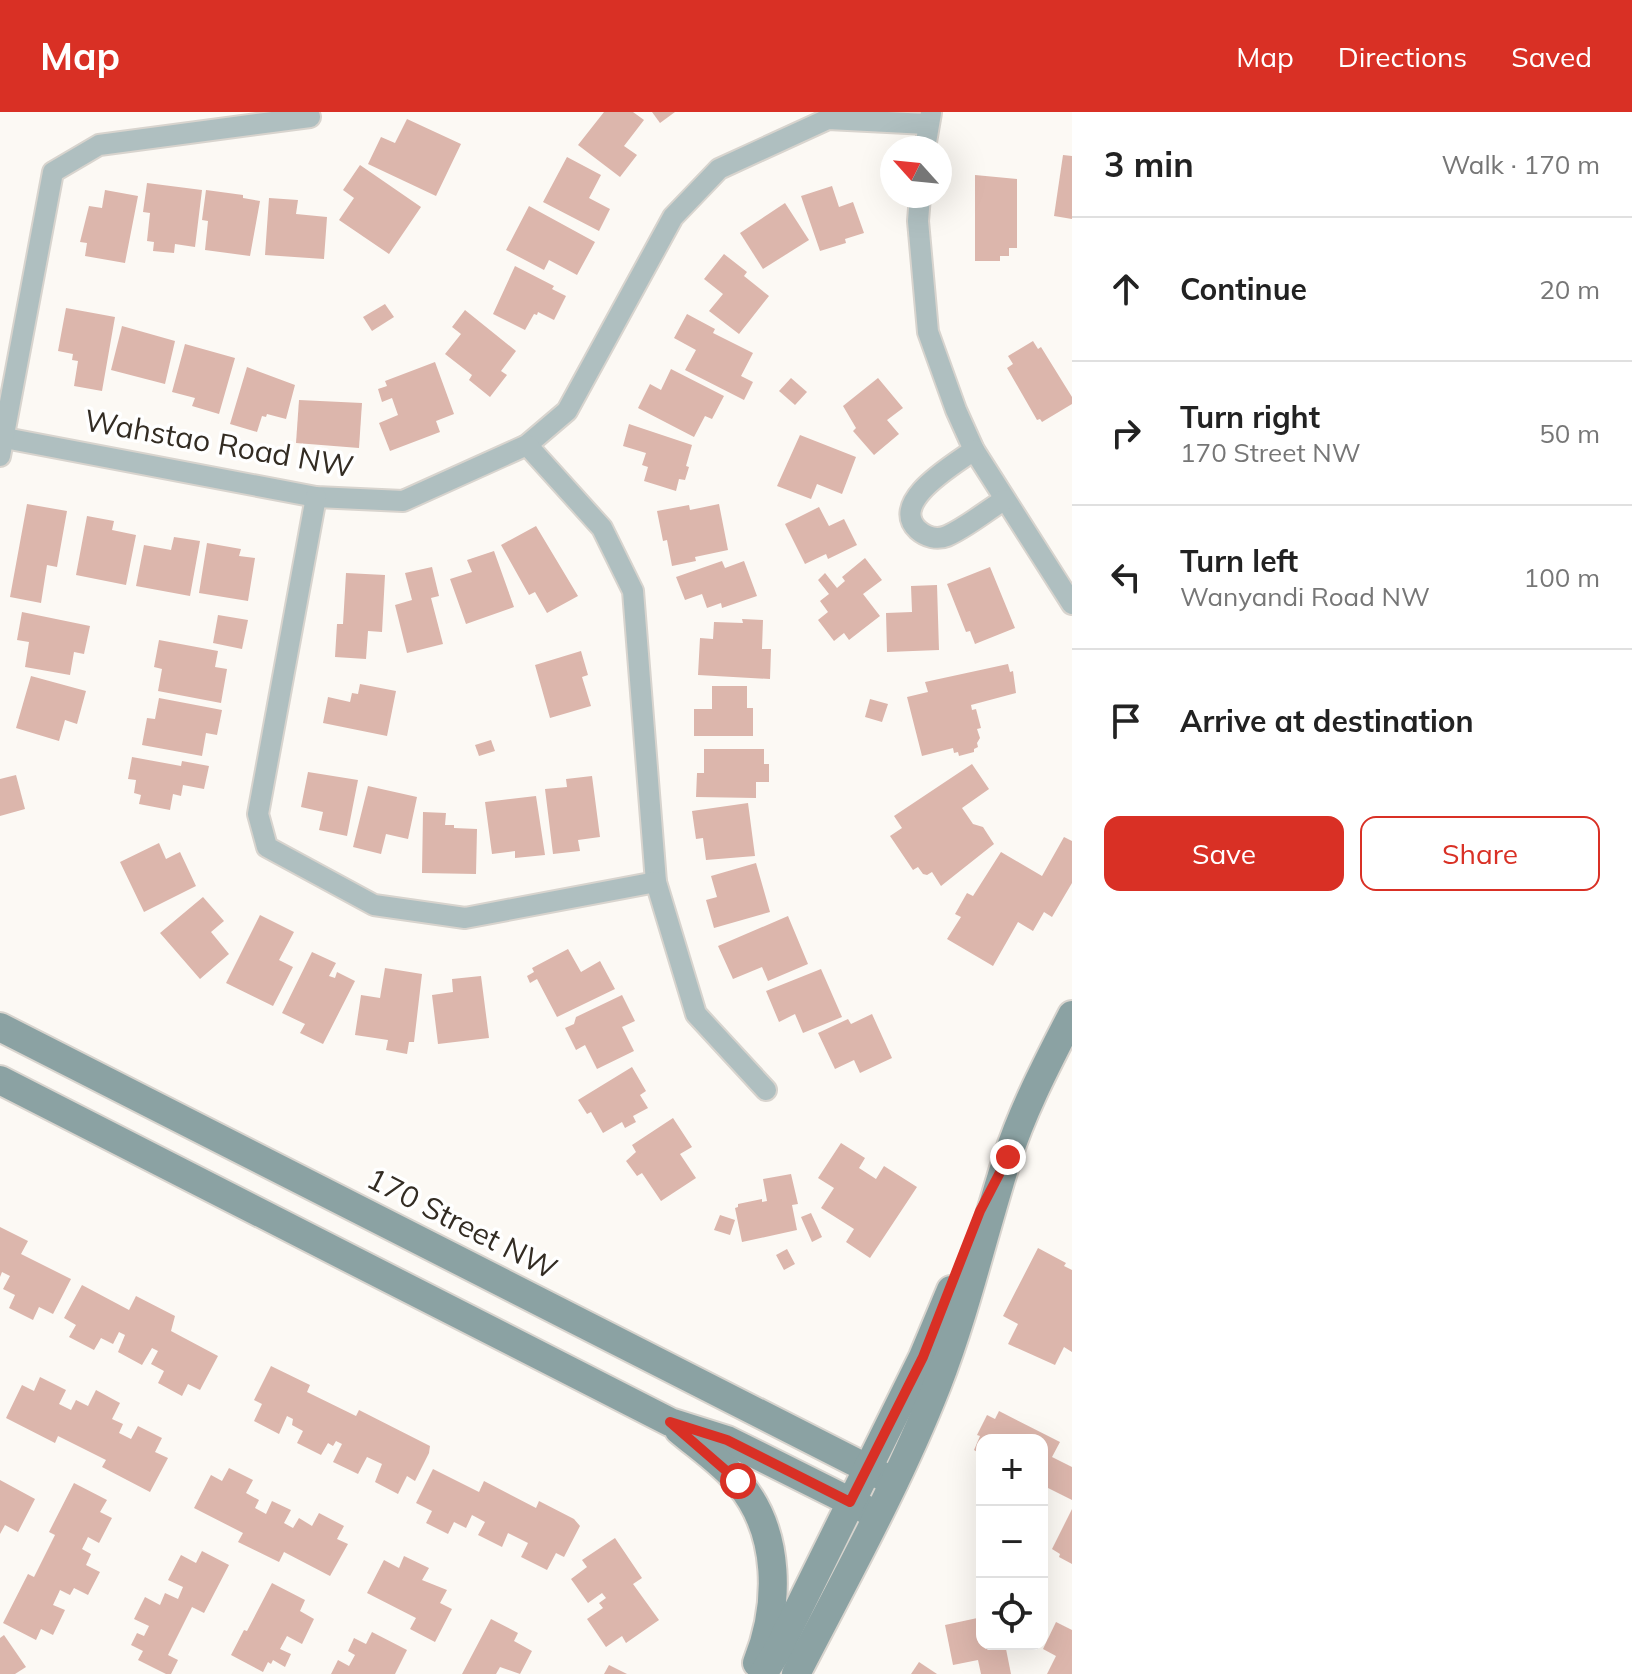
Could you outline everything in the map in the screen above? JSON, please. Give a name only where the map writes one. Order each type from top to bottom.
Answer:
[{"type":"main road","points":[[796,1674],[894,1482],[937,1384],[1008,1157],[1029,1101],[1072,1015]]},
{"type":"main road","name":"170 Street NW","points":[[0,1027],[894,1482]]},
{"type":"main road","points":[[0,1080],[670,1422],[727,1440],[877,1515]]},
{"type":"main road","points":[[763,1674],[778,1650],[923,1357],[980,1211],[1008,1157]]},
{"type":"main road","points":[[670,1422],[738,1481],[758,1513],[768,1537],[773,1585],[764,1645],[753,1674]]},
{"type":"street","name":"Wahstao Road NW","points":[[310,117],[99,145],[53,172],[1,443],[316,497],[403,501],[527,445],[567,411],[673,217],[719,169],[828,119],[929,118]]},
{"type":"street","points":[[919,208],[928,332],[956,410],[974,450],[1072,604]]},
{"type":"street","points":[[527,445],[602,528],[633,591],[656,882],[696,1014],[766,1090]]},
{"type":"street","points":[[974,450],[921,491],[913,501],[910,512],[913,524],[920,533],[932,538],[944,537],[1004,500]]},
{"type":"street","points":[[316,497],[258,814],[267,847],[374,905],[465,918],[656,882]]},
{"type":"building","points":[[604,112],[633,112],[644,120],[624,146],[637,155],[620,177],[578,145]]},
{"type":"building","points":[[652,112],[675,112],[660,123]]},
{"type":"building","points":[[407,119],[461,144],[436,196],[368,164],[381,137],[395,143]]},
{"type":"building","points":[[1063,155],[1072,156],[1072,219],[1054,216]]},
{"type":"building","points":[[567,157],[601,175],[589,198],[610,209],[599,231],[543,202]]},
{"type":"building","points":[[360,165],[421,207],[389,254],[339,220],[354,198],[343,190]]},
{"type":"building","points":[[975,175],[1017,179],[1017,248],[1009,248],[1009,256],[1000,256],[1000,261],[975,261]]},
{"type":"building","points":[[147,183],[202,190],[195,247],[175,244],[174,253],[153,251],[154,242],[147,241],[150,213],[143,212]]},
{"type":"building","points":[[832,186],[839,207],[853,202],[864,233],[845,239],[846,243],[820,251],[801,196]]},
{"type":"building","points":[[105,190],[138,196],[125,263],[85,256],[87,243],[80,242],[89,206],[102,208]]},
{"type":"building","points":[[206,190],[243,195],[243,198],[260,201],[250,256],[205,250],[208,221],[202,220]]},
{"type":"building","points":[[269,198],[298,200],[296,214],[327,217],[324,259],[265,255]]},
{"type":"building","points":[[785,203],[809,240],[763,269],[740,233]]},
{"type":"building","points":[[529,206],[595,242],[577,275],[549,260],[544,270],[506,250]]},
{"type":"building","points":[[724,254],[747,272],[744,276],[769,296],[739,334],[709,311],[723,294],[704,279]]},
{"type":"building","points":[[515,266],[554,286],[552,289],[566,296],[554,320],[538,312],[525,330],[493,314]]},
{"type":"building","points":[[385,304],[394,317],[372,331],[363,317]]},
{"type":"building","points":[[66,308],[115,317],[102,391],[74,386],[78,361],[72,360],[73,354],[58,351]]},
{"type":"building","points":[[465,310],[516,351],[501,371],[507,375],[490,397],[469,380],[472,375],[445,354],[461,334],[452,327]]},
{"type":"building","points":[[687,314],[715,329],[713,333],[753,353],[741,376],[753,382],[744,400],[685,370],[696,350],[674,338]]},
{"type":"building","points":[[122,326],[175,341],[165,384],[111,370]]},
{"type":"building","points":[[1033,341],[1038,349],[1041,347],[1072,397],[1072,404],[1042,422],[1037,420],[1007,368],[1013,364],[1008,356]]},
{"type":"building","points":[[185,344],[235,358],[219,414],[192,406],[195,398],[172,392]]},
{"type":"building","points":[[435,362],[454,414],[436,421],[440,432],[390,451],[379,423],[398,415],[392,398],[382,402],[378,389],[387,386],[385,381]]},
{"type":"building","points":[[247,367],[295,385],[286,419],[267,414],[266,417],[262,416],[257,432],[230,424]]},
{"type":"building","points":[[671,369],[724,396],[712,419],[705,416],[694,437],[638,408],[650,384],[661,390]]},
{"type":"building","points":[[791,378],[807,392],[795,405],[779,391]]},
{"type":"building","points":[[878,378],[903,408],[887,420],[899,434],[874,455],[853,431],[856,428],[843,406]]},
{"type":"building","points":[[299,400],[362,403],[359,448],[296,443]]},
{"type":"building","points":[[629,424],[692,445],[685,480],[679,479],[676,491],[644,481],[648,467],[642,465],[646,453],[623,446]]},
{"type":"building","points":[[800,435],[856,457],[842,494],[817,484],[811,499],[777,486]]},
{"type":"building","points":[[27,504],[67,511],[57,567],[47,565],[41,603],[10,597]]},
{"type":"building","points":[[719,504],[728,550],[672,566],[657,511],[689,505],[690,510]]},
{"type":"building","points":[[819,507],[829,526],[844,519],[857,545],[828,559],[826,554],[805,564],[785,524]]},
{"type":"building","points":[[87,516],[114,521],[112,530],[136,535],[126,585],[76,575]]},
{"type":"building","points":[[536,526],[578,596],[547,613],[535,592],[529,595],[501,545]]},
{"type":"building","points":[[174,537],[200,541],[190,596],[136,586],[144,545],[171,550]]},
{"type":"building","points":[[207,543],[241,549],[239,556],[255,558],[248,601],[199,593]]},
{"type":"building","points":[[494,551],[514,607],[466,624],[450,579],[472,572],[467,560]]},
{"type":"building","points":[[865,558],[882,580],[863,594],[880,616],[849,640],[844,633],[834,641],[818,620],[828,612],[820,601],[829,594],[818,580],[825,573],[837,588],[845,581],[842,577]]},
{"type":"building","points":[[722,561],[725,568],[744,561],[757,596],[722,608],[721,603],[707,608],[702,594],[685,600],[676,577]]},
{"type":"building","points":[[432,567],[439,596],[431,598],[443,644],[407,653],[395,605],[412,600],[405,573]]},
{"type":"building","points":[[990,567],[1015,628],[975,644],[970,631],[966,632],[947,584]]},
{"type":"building","points":[[346,573],[385,575],[382,632],[368,631],[366,659],[335,657],[337,624],[343,624]]},
{"type":"building","points":[[937,585],[939,650],[887,652],[886,613],[912,612],[911,586]]},
{"type":"building","points":[[22,612],[90,626],[84,654],[74,652],[70,675],[25,667],[29,642],[17,640]]},
{"type":"building","points":[[218,615],[248,620],[242,649],[213,643]]},
{"type":"building","points":[[742,619],[763,620],[762,649],[771,649],[770,679],[698,675],[700,638],[713,639],[714,622],[743,623]]},
{"type":"building","points":[[159,640],[218,651],[215,667],[227,669],[221,703],[158,691],[162,669],[154,667]]},
{"type":"building","points":[[581,651],[588,675],[582,677],[591,706],[550,718],[535,665]]},
{"type":"building","points":[[1008,664],[1010,672],[1013,671],[1016,693],[971,705],[972,710],[976,709],[981,728],[977,729],[980,738],[974,752],[959,756],[953,748],[922,756],[907,697],[928,692],[925,682]]},
{"type":"building","points":[[31,676],[86,691],[77,724],[65,720],[59,741],[16,728]]},
{"type":"building","points":[[360,684],[396,691],[387,736],[323,723],[328,697],[350,702],[352,693],[358,694]]},
{"type":"building","points":[[712,686],[747,686],[747,708],[753,708],[753,736],[694,736],[694,709],[712,709]]},
{"type":"building","points":[[159,698],[222,710],[217,735],[206,733],[202,756],[142,745],[147,718],[155,719]]},
{"type":"building","points":[[870,699],[888,704],[882,722],[865,717]]},
{"type":"building","points":[[491,740],[495,751],[479,756],[475,745]]},
{"type":"building","points":[[704,749],[764,749],[764,764],[769,764],[769,782],[756,782],[756,798],[696,797],[697,773],[704,773]]},
{"type":"building","points":[[132,757],[181,766],[182,761],[209,766],[204,789],[183,785],[181,796],[173,794],[170,810],[139,804],[141,795],[134,793],[136,780],[128,779]]},
{"type":"building","points":[[972,764],[989,789],[962,808],[973,824],[983,827],[994,844],[941,886],[932,872],[923,874],[918,867],[913,870],[890,836],[902,828],[894,816]]},
{"type":"building","points":[[308,772],[358,780],[347,836],[319,830],[323,812],[301,807]]},
{"type":"building","points":[[16,775],[25,809],[0,816],[0,779]]},
{"type":"building","points":[[592,776],[600,837],[578,840],[580,851],[553,854],[545,789],[567,787],[566,779]]},
{"type":"building","points":[[368,786],[417,797],[408,839],[386,834],[381,854],[353,847]]},
{"type":"building","points":[[536,796],[545,855],[515,858],[515,851],[492,854],[485,802]]},
{"type":"building","points":[[748,803],[755,856],[706,860],[703,838],[696,839],[692,811]]},
{"type":"building","points":[[423,812],[446,813],[445,825],[454,825],[454,828],[477,829],[476,874],[422,873]]},
{"type":"building","points":[[1064,837],[1072,841],[1072,883],[1052,917],[1044,912],[1033,931],[1018,922],[993,966],[947,939],[961,917],[955,914],[967,893],[973,896],[1001,852],[1042,876]]},
{"type":"building","points":[[159,843],[166,859],[180,852],[196,886],[144,912],[120,862]]},
{"type":"building","points":[[756,863],[770,912],[714,928],[706,900],[717,897],[711,876]]},
{"type":"building","points":[[203,897],[224,921],[211,932],[229,954],[200,979],[160,933]]},
{"type":"building","points":[[260,915],[294,932],[279,960],[293,967],[273,1006],[226,983]]},
{"type":"building","points":[[788,916],[808,964],[768,981],[762,967],[733,979],[718,946]]},
{"type":"building","points":[[568,949],[581,972],[600,961],[615,989],[557,1017],[537,979],[530,983],[527,976],[534,972],[532,968]]},
{"type":"building","points":[[312,952],[336,963],[329,976],[335,978],[337,972],[355,981],[323,1044],[300,1033],[305,1024],[282,1013]]},
{"type":"building","points":[[385,968],[422,974],[414,1042],[409,1042],[407,1054],[386,1050],[388,1040],[355,1035],[361,995],[380,998]]},
{"type":"building","points":[[821,969],[842,1017],[803,1033],[795,1014],[779,1022],[766,991]]},
{"type":"building","points":[[481,976],[489,1038],[438,1044],[432,995],[453,992],[452,979]]},
{"type":"building","points":[[622,995],[635,1021],[622,1027],[634,1051],[597,1069],[585,1045],[576,1050],[565,1028],[574,1024],[576,1017]]},
{"type":"building","points":[[872,1014],[892,1058],[860,1073],[854,1060],[835,1069],[818,1033],[848,1019],[851,1024]]},
{"type":"building","points":[[632,1067],[646,1091],[640,1095],[648,1108],[633,1116],[636,1122],[625,1128],[622,1122],[603,1133],[591,1112],[587,1114],[578,1100]]},
{"type":"building","points":[[673,1118],[692,1147],[680,1154],[696,1178],[661,1201],[642,1173],[637,1176],[626,1161],[636,1152],[632,1145]]},
{"type":"building","points":[[841,1143],[865,1158],[859,1168],[876,1179],[884,1166],[917,1187],[870,1258],[846,1242],[854,1229],[821,1208],[834,1188],[818,1178]]},
{"type":"building","points":[[791,1174],[798,1204],[792,1205],[797,1230],[742,1242],[735,1208],[738,1204],[762,1199],[762,1202],[767,1201],[763,1179]]},
{"type":"building","points":[[811,1213],[822,1237],[812,1242],[801,1217]]},
{"type":"building","points":[[720,1215],[735,1220],[730,1235],[714,1230]]},
{"type":"building","points":[[0,1227],[28,1241],[21,1254],[71,1279],[53,1314],[39,1307],[33,1320],[9,1308],[15,1295],[3,1289],[10,1276],[2,1272],[0,1277]]},
{"type":"building","points":[[1038,1248],[1066,1263],[1064,1266],[1072,1270],[1072,1352],[1064,1347],[1055,1365],[1008,1344],[1018,1324],[1003,1316]]},
{"type":"building","points":[[787,1249],[795,1264],[784,1270],[776,1255]]},
{"type":"building","points":[[82,1285],[129,1310],[136,1296],[175,1316],[171,1331],[218,1356],[200,1390],[188,1384],[182,1396],[158,1383],[164,1371],[151,1364],[158,1351],[152,1348],[142,1365],[118,1352],[125,1335],[119,1332],[113,1344],[101,1338],[94,1350],[69,1337],[76,1325],[64,1318]]},
{"type":"building","points":[[271,1366],[310,1385],[307,1392],[356,1416],[359,1410],[430,1446],[415,1481],[407,1476],[398,1494],[375,1482],[382,1464],[367,1457],[358,1474],[333,1462],[342,1444],[336,1441],[333,1446],[328,1443],[321,1455],[297,1443],[303,1431],[292,1425],[293,1419],[287,1416],[279,1434],[254,1421],[262,1404],[254,1400]]},
{"type":"building","points":[[40,1377],[66,1390],[59,1404],[71,1410],[76,1400],[88,1406],[96,1390],[120,1403],[112,1419],[123,1424],[119,1433],[131,1439],[138,1426],[162,1438],[155,1452],[168,1458],[150,1492],[102,1467],[106,1460],[58,1436],[55,1443],[6,1418],[22,1385],[34,1391]]},
{"type":"building","points":[[999,1411],[1044,1434],[978,1434],[987,1415],[995,1419]]},
{"type":"building","points":[[1048,1436],[1060,1442],[1052,1457],[1072,1467],[1072,1500],[1048,1488]]},
{"type":"building","points":[[229,1468],[253,1480],[246,1493],[259,1500],[255,1508],[266,1514],[272,1501],[291,1510],[284,1523],[293,1528],[299,1518],[312,1526],[319,1513],[344,1526],[337,1539],[348,1544],[330,1576],[284,1552],[279,1562],[238,1542],[243,1533],[194,1508],[211,1475],[222,1481]]},
{"type":"building","points":[[433,1469],[479,1492],[484,1481],[536,1508],[539,1501],[574,1519],[580,1526],[564,1557],[556,1553],[547,1570],[521,1557],[528,1543],[508,1533],[502,1547],[478,1535],[485,1522],[472,1515],[466,1528],[454,1522],[448,1534],[426,1523],[432,1511],[416,1503]]},
{"type":"building","points":[[0,1480],[35,1499],[18,1532],[5,1525],[0,1534]]},
{"type":"building","points":[[74,1483],[107,1500],[100,1512],[112,1518],[99,1543],[88,1537],[82,1549],[91,1554],[86,1565],[100,1572],[88,1595],[74,1588],[70,1595],[60,1590],[53,1605],[65,1610],[53,1635],[41,1629],[36,1640],[3,1623],[28,1574],[34,1577],[55,1535],[49,1532]]},
{"type":"building","points":[[1072,1509],[1072,1564],[1052,1549]]},
{"type":"building","points":[[615,1538],[642,1578],[633,1584],[659,1620],[626,1643],[622,1636],[606,1647],[587,1619],[603,1608],[599,1603],[606,1598],[602,1593],[588,1603],[571,1579],[587,1567],[582,1560]]},
{"type":"building","points":[[202,1551],[229,1565],[204,1613],[192,1607],[168,1655],[178,1660],[171,1674],[166,1674],[138,1660],[143,1651],[131,1645],[137,1633],[144,1636],[149,1626],[134,1619],[145,1597],[160,1605],[165,1593],[178,1599],[183,1587],[168,1580],[181,1555],[196,1563]]},
{"type":"building","points":[[404,1556],[429,1568],[422,1580],[447,1590],[440,1603],[452,1609],[435,1642],[410,1629],[416,1618],[367,1593],[384,1560],[399,1568]]},
{"type":"building","points":[[272,1583],[305,1600],[300,1611],[314,1619],[302,1644],[287,1636],[280,1649],[291,1654],[285,1667],[273,1660],[271,1664],[268,1662],[263,1672],[231,1655]]},
{"type":"building","points":[[976,1618],[976,1650],[1006,1650],[1011,1674],[981,1674],[978,1660],[953,1665],[945,1625]]},
{"type":"building","points":[[491,1619],[518,1633],[514,1641],[532,1651],[520,1674],[500,1667],[496,1674],[462,1674]]},
{"type":"building","points":[[1056,1622],[1072,1630],[1072,1674],[1047,1674],[1056,1656],[1045,1650],[1048,1650],[1048,1639]]},
{"type":"building","points":[[372,1632],[407,1650],[395,1674],[331,1674],[338,1660],[349,1666],[355,1655],[348,1651],[354,1638],[366,1644]]},
{"type":"building","points":[[4,1635],[26,1667],[15,1674],[0,1674],[0,1638]]},
{"type":"building","points":[[919,1662],[937,1674],[911,1674]]},
{"type":"building","points":[[609,1665],[627,1674],[604,1674]]},
{"type":"route","points":[[738,1481],[670,1422],[727,1440],[850,1502],[923,1357],[980,1211],[1008,1157]]}]
